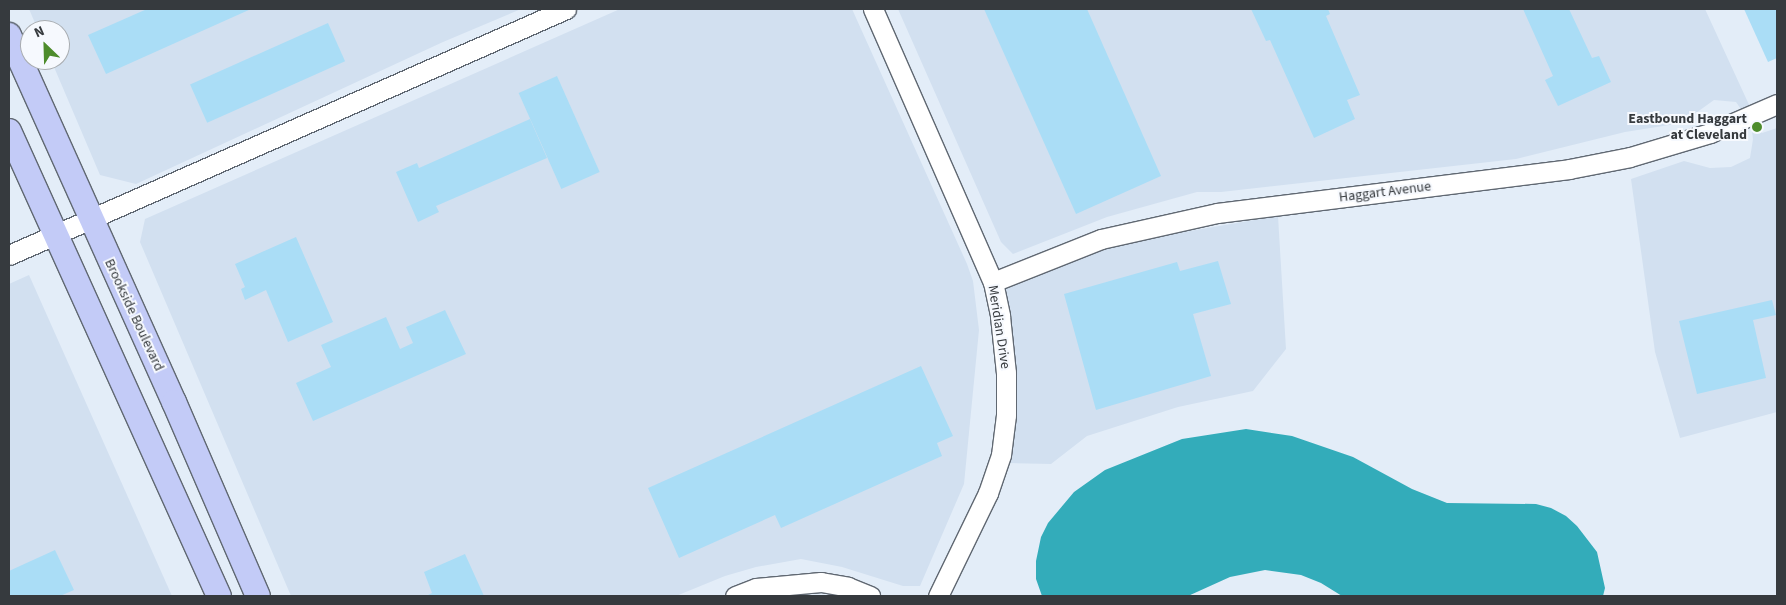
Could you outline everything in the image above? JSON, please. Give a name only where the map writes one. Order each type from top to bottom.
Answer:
[{"type":"main road","name":"Brookside Boulevard","points":[[9,35],[258,596]]},
{"type":"main road","points":[[9,131],[219,596]]},
{"type":"main road","points":[[206,565],[238,551]]},
{"type":"street","points":[[9,256],[566,9]]},
{"type":"street","name":"Meridian Drive","points":[[873,9],[993,282],[1000,316],[1006,373],[1006,415],[1000,455],[988,493],[938,596]]},
{"type":"street","name":"Haggart Avenue","points":[[993,282],[1101,240],[1217,213],[1569,169],[1630,157],[1710,134],[1777,104]]},
{"type":"street","points":[[735,596],[756,588],[822,582],[848,587],[870,596]]},
{"type":"shaded area","points":[[29,9],[521,9],[443,42],[136,184],[100,175],[55,70],[70,70],[70,20],[34,20]]},
{"type":"shaded area","points":[[620,9],[852,9],[967,264],[973,281],[979,330],[964,484],[920,586],[903,586],[842,567],[801,559],[756,567],[725,576],[676,596],[291,596],[140,242],[145,219]]},
{"type":"shaded area","points":[[898,9],[1705,9],[1762,133],[1777,128],[1777,412],[1680,438],[1655,352],[1631,179],[1684,161],[1710,168],[1731,167],[1750,158],[1753,139],[1751,124],[1736,102],[1714,100],[1682,123],[1625,132],[1516,159],[1221,192],[1197,192],[1107,217],[1013,254],[1001,242]]},
{"type":"shaded area","points":[[1278,216],[1286,349],[1253,391],[1178,407],[1087,436],[1051,464],[1008,463],[1015,409],[1015,366],[1000,285],[1102,246]]},
{"type":"shaded area","points":[[29,275],[172,596],[9,596],[9,284]]},
{"type":"water","points":[[1246,429],[1292,436],[1353,457],[1412,489],[1447,503],[1536,504],[1551,508],[1566,516],[1577,526],[1597,552],[1605,588],[1603,596],[1342,596],[1321,583],[1301,575],[1265,570],[1230,577],[1188,596],[1042,596],[1036,579],[1036,561],[1041,537],[1048,523],[1074,492],[1105,470],[1182,439]]},
{"type":"building","points":[[147,9],[251,9],[106,74],[88,35]]},
{"type":"building","points":[[984,9],[1087,9],[1161,176],[1076,214]]},
{"type":"building","points":[[1251,9],[1328,9],[1330,14],[1326,16],[1360,95],[1347,100],[1355,119],[1314,138],[1270,40],[1266,41]]},
{"type":"building","points":[[1523,9],[1569,9],[1592,58],[1599,56],[1611,82],[1558,106],[1545,80],[1553,76]]},
{"type":"building","points":[[1744,9],[1777,9],[1777,58],[1768,62]]},
{"type":"building","points":[[328,23],[345,61],[207,123],[190,84]]},
{"type":"building","points":[[557,76],[600,172],[561,189],[519,93]]},
{"type":"building","points":[[530,119],[547,158],[436,206],[439,212],[418,222],[396,172],[417,163],[419,168]]},
{"type":"building","points":[[296,237],[333,322],[288,342],[266,290],[245,300],[241,289],[245,287],[235,264]]},
{"type":"building","points":[[1218,261],[1231,304],[1193,314],[1211,376],[1096,410],[1064,294],[1177,262],[1180,271]]},
{"type":"building","points":[[1772,300],[1776,315],[1753,320],[1766,378],[1697,394],[1679,321]]},
{"type":"building","points":[[445,310],[466,354],[313,421],[296,383],[331,367],[321,345],[386,317],[400,349],[413,343],[406,327]]},
{"type":"building","points":[[921,366],[953,436],[937,443],[942,456],[781,528],[775,515],[679,558],[648,488]]},
{"type":"building","points":[[55,550],[74,590],[60,596],[9,596],[9,571]]},
{"type":"building","points":[[465,554],[484,596],[426,596],[432,593],[424,572]]},
{"type":"place","name":"Eastbound Haggart at Cleveland","points":[[1757,127]]}]
